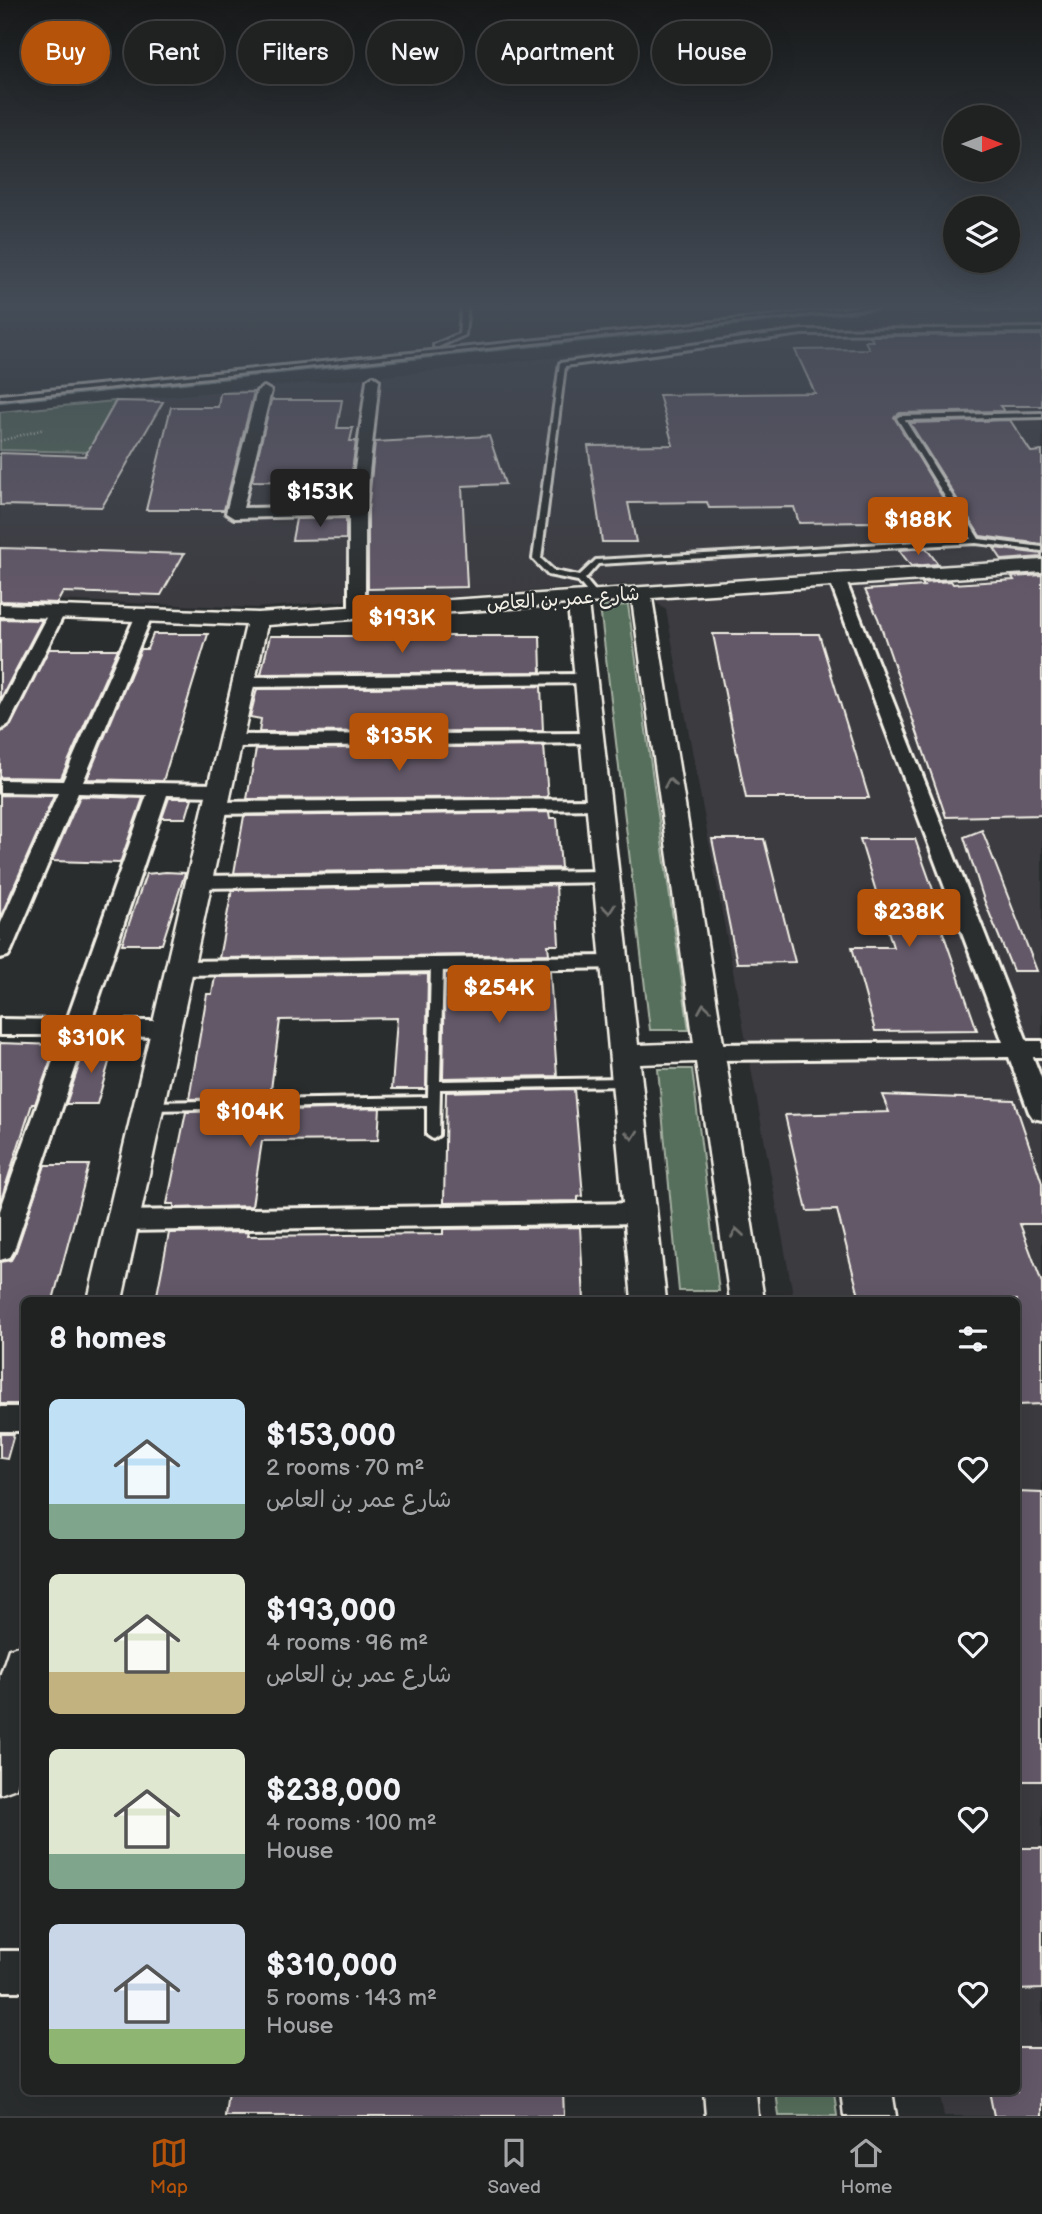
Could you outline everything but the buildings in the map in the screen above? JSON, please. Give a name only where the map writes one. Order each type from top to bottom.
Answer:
[{"type":"street","points":[[261,404],[234,513],[358,510]]},
{"type":"street","points":[[357,612],[358,510],[370,404]]},
{"type":"street","name":"شارع عمر بن العاص","points":[[0,610],[258,619],[585,591],[641,593],[1042,565]]},
{"type":"street","points":[[837,579],[1030,1049],[1042,1112]]},
{"type":"street","points":[[585,591],[585,679],[649,1297]]},
{"type":"street","points":[[641,593],[747,1297]]},
{"type":"street","points":[[0,724],[57,612]]},
{"type":"street","points":[[0,951],[144,615]]},
{"type":"street","points":[[106,1297],[258,619]]},
{"type":"street","points":[[244,682],[585,679]]},
{"type":"street","points":[[230,741],[592,739]]},
{"type":"street","points":[[0,786],[159,789],[217,799],[598,805]]},
{"type":"street","points":[[0,1250],[159,789]]},
{"type":"street","points":[[199,881],[606,877]]},
{"type":"street","points":[[180,968],[615,963]]},
{"type":"street","points":[[0,1027],[166,1029]]},
{"type":"street","points":[[626,1069],[710,1052],[1030,1049]]},
{"type":"street","points":[[123,1221],[640,1213]]},
{"type":"street","points":[[0,1419],[21,1419]]},
{"type":"street","points":[[0,1773],[18,1721],[21,1692]]},
{"type":"street","points":[[0,1971],[21,1971]]},
{"type":"street","points":[[730,2095],[732,2116]]},
{"type":"street","points":[[867,2095],[870,2116]]},
{"type":"lane","points":[[557,404],[537,559],[551,573],[585,591],[596,562],[976,541],[1042,549]]},
{"type":"lane","points":[[976,541],[900,418],[1042,415]]},
{"type":"lane","points":[[433,1135],[437,965]]},
{"type":"lane","points":[[434,1086],[626,1069]]},
{"type":"lane","points":[[149,1106],[434,1101]]},
{"type":"path","points":[[0,441],[44,429]]},
{"type":"shaded area","points":[[114,404],[1042,404],[1042,2116],[944,2116],[940,2095],[1020,2095],[1020,1297],[793,1297],[666,610],[633,584],[377,602],[359,594],[344,601],[257,608],[0,598],[0,450],[89,452]]},
{"type":"green space","points":[[114,404],[89,452],[0,450],[0,412]]},
{"type":"green space","points":[[628,605],[689,1030],[650,1030],[600,607]]},
{"type":"green space","points":[[658,1069],[692,1069],[719,1291],[679,1291]]},
{"type":"green space","points":[[776,2095],[834,2095],[837,2116],[779,2116]]}]
